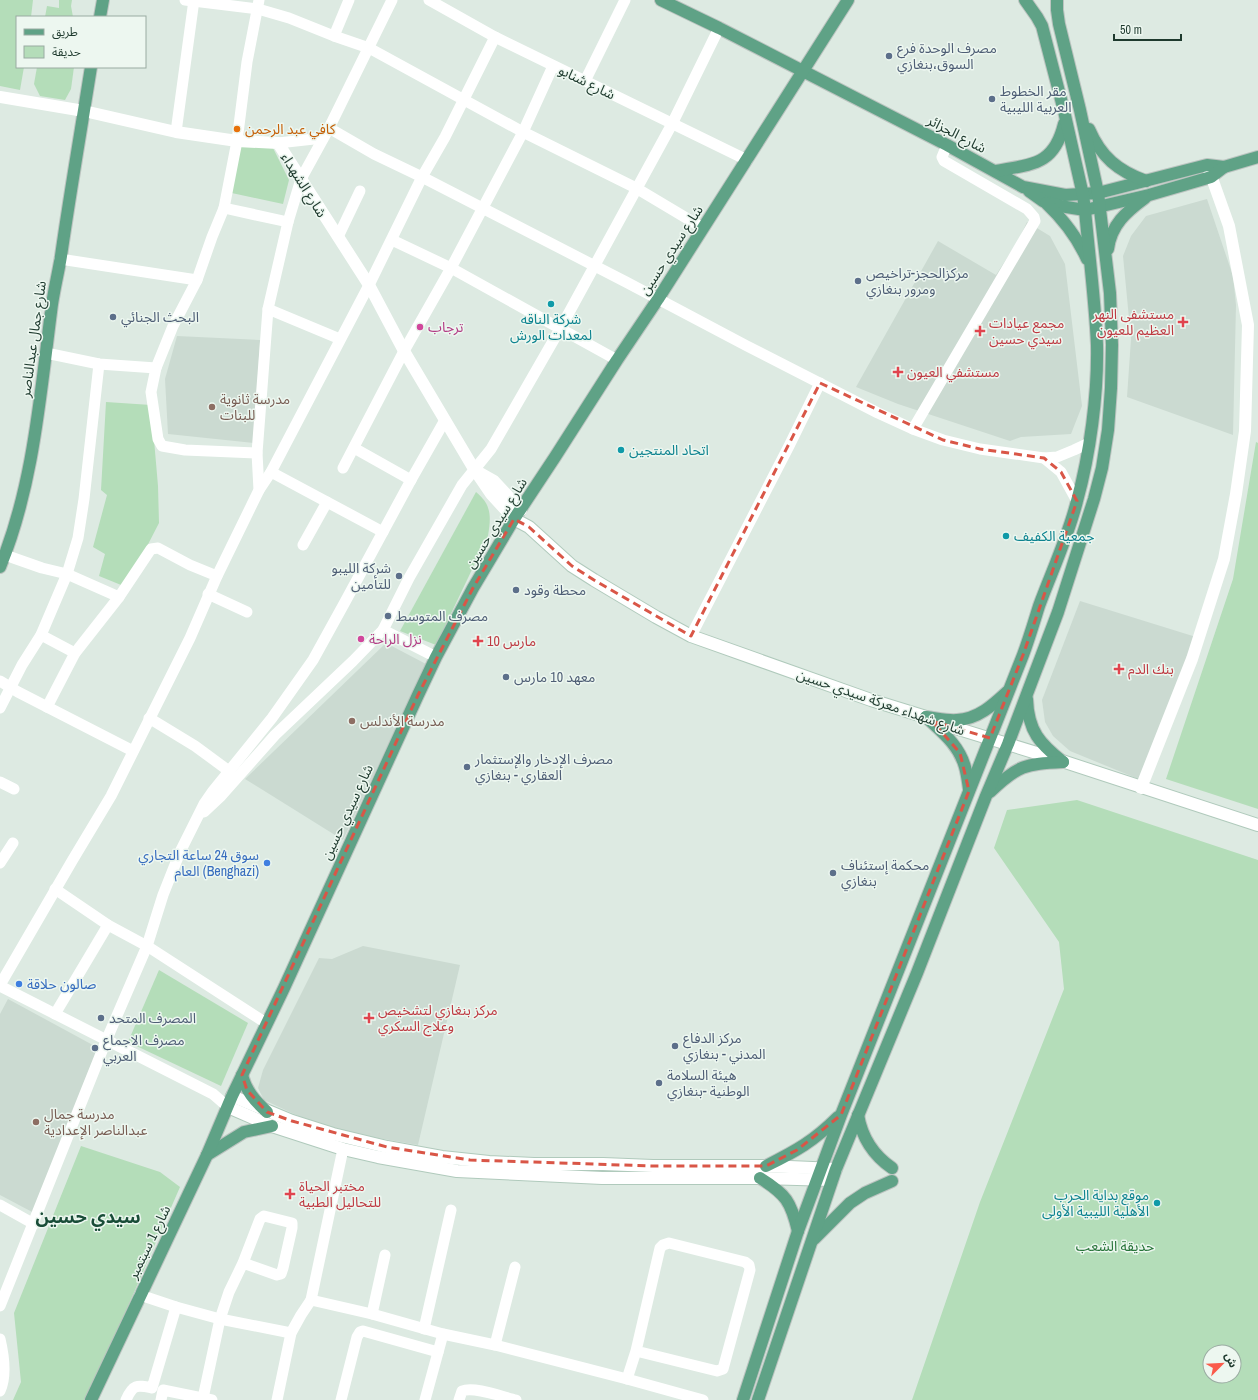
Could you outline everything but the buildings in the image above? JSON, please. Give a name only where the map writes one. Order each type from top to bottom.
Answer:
[{"type":"main road","points":[[100,16],[103,0]]},
{"type":"main road","name":"شارع الجزائر","points":[[661,0],[719,28],[947,145],[984,166],[996,171],[1023,188],[1065,195],[1083,195],[1098,193],[1207,165],[1224,166],[1258,157]]},
{"type":"main road","name":"شارع سيدي حسين","points":[[230,1102],[436,657],[473,588],[517,515],[658,299],[848,0]]},
{"type":"main road","points":[[742,1400],[798,1232],[840,1115],[1011,688],[1039,606],[1068,532],[1077,501],[1089,443],[1096,388],[1097,346],[1095,310],[1083,195],[1052,60],[1042,26],[1037,16],[1025,0]]},
{"type":"main road","points":[[758,1400],[834,1174],[917,973],[986,796],[1008,744],[1058,612],[1094,499],[1102,468],[1108,430],[1111,374],[1110,292],[1098,193],[1059,24],[1057,0]]},
{"type":"main road","name":"شارع جمال عبدالناصر","points":[[0,568],[23,492],[30,454],[51,312],[91,68]]},
{"type":"main road","name":"شارع الشهداء","points":[[0,97],[84,111],[176,132],[237,141],[278,143],[369,285],[404,351],[474,469],[491,494],[517,515]]},
{"type":"main road","points":[[1080,110],[1094,141],[1104,154],[1123,171],[1146,181]]},
{"type":"main road","points":[[996,171],[1034,163],[1051,154],[1061,138],[1065,120]]},
{"type":"main road","points":[[1141,788],[1192,659],[1224,559],[1236,494],[1245,430],[1248,326],[1228,226],[1207,165]]},
{"type":"main road","points":[[1044,201],[1060,206],[1085,210],[1149,195],[1211,177],[1224,166]]},
{"type":"main road","points":[[1023,188],[1044,201],[1059,215],[1076,238],[1090,265]]},
{"type":"main road","points":[[1106,260],[1109,241],[1114,228],[1122,217],[1149,195]]},
{"type":"main road","name":"شارع شهداء معركة سيدي حسين","points":[[517,515],[572,566],[656,618],[691,636],[871,700],[926,717],[936,722],[990,738],[1258,826]]},
{"type":"main road","points":[[926,717],[956,720],[980,714],[990,708],[1011,688]]},
{"type":"main road","points":[[1027,694],[1027,711],[1037,737],[1046,748],[1063,762]]},
{"type":"main road","points":[[926,717],[943,733],[960,753],[966,767],[969,790]]},
{"type":"main road","points":[[986,796],[1018,769],[1035,764],[1063,762]]},
{"type":"main road","points":[[242,1075],[247,1090],[257,1103],[268,1112]]},
{"type":"main road","points":[[230,1102],[268,1112],[333,1134],[387,1147],[442,1157],[476,1161],[534,1164],[766,1166],[821,1168],[834,1174]]},
{"type":"main road","points":[[230,1102],[272,1126],[343,1149],[457,1171],[602,1178],[760,1178],[817,1180],[834,1174]]},
{"type":"main road","name":"شارع 1 سبتمبر","points":[[91,1400],[207,1155],[230,1102]]},
{"type":"main road","points":[[766,1166],[806,1145],[825,1130],[840,1115]]},
{"type":"main road","points":[[858,1115],[862,1131],[869,1146],[892,1168]]},
{"type":"main road","points":[[207,1155],[244,1132],[272,1126]]},
{"type":"main road","points":[[760,1178],[774,1186],[786,1198],[794,1214],[798,1232]]},
{"type":"main road","points":[[812,1241],[850,1203],[865,1193],[892,1181]]},
{"type":"street","points":[[176,132],[191,0],[258,4],[334,36],[370,48],[523,132],[636,188],[703,228]]},
{"type":"street","points":[[334,36],[349,0]]},
{"type":"street","points":[[259,490],[257,453],[268,309],[288,222],[301,179],[370,48],[392,0]]},
{"type":"street","name":"شارع شنابو","points":[[429,0],[495,37],[747,160]]},
{"type":"street","points":[[586,81],[625,0]]},
{"type":"street","points":[[257,453],[185,450],[162,446],[158,440],[151,392],[156,368],[173,326],[198,280],[224,208],[237,141],[258,4]]},
{"type":"street","points":[[196,819],[220,797],[275,735],[353,661],[383,630],[424,552],[462,485],[491,450],[560,329],[672,124],[719,28]]},
{"type":"street","points":[[230,1102],[106,1041],[0,985],[111,796],[190,638],[208,594],[259,490],[271,472],[369,285],[422,177],[445,137],[495,37]]},
{"type":"street","points":[[343,468],[404,351],[451,268],[523,132],[553,66]]},
{"type":"street","points":[[278,143],[326,133],[374,154],[422,177],[820,384],[913,429],[943,440],[980,449],[1044,458],[1057,457],[1089,443]]},
{"type":"street","points":[[913,429],[1035,221],[1034,217],[1027,210],[944,161],[942,157],[947,145]]},
{"type":"street","points":[[975,180],[984,166]]},
{"type":"street","points":[[338,237],[360,190]]},
{"type":"street","points":[[224,208],[288,222]]},
{"type":"street","points":[[392,240],[451,268],[617,360]]},
{"type":"street","points":[[60,259],[198,280]]},
{"type":"street","points":[[268,309],[340,339]]},
{"type":"street","points":[[46,353],[99,364],[156,368]]},
{"type":"street","points":[[0,708],[22,664],[41,635],[67,574],[78,538],[84,499],[99,364]]},
{"type":"street","points":[[691,636],[820,384]]},
{"type":"street","points":[[0,1306],[106,1041],[147,946],[163,895],[196,819],[213,791],[272,718],[312,660],[445,420]]},
{"type":"street","points":[[354,448],[411,480]]},
{"type":"street","points":[[1044,458],[1060,472],[1077,501]]},
{"type":"street","points":[[271,472],[383,532]]},
{"type":"street","points":[[303,545],[327,502]]},
{"type":"street","points":[[47,707],[75,653],[119,598],[148,553],[154,548],[158,548],[190,565],[217,576]]},
{"type":"street","points":[[5,555],[42,568],[67,574],[119,598]]},
{"type":"street","points":[[208,594],[247,612]]},
{"type":"street","points":[[383,630],[436,657]]},
{"type":"street","points":[[41,635],[75,653]]},
{"type":"street","points":[[0,681],[10,688],[133,750]]},
{"type":"street","points":[[149,718],[195,746],[229,771]]},
{"type":"street","points":[[0,782],[14,789]]},
{"type":"street","points":[[0,863],[12,843]]},
{"type":"street","points":[[55,889],[108,925],[147,946],[266,1023]]},
{"type":"street","points":[[55,1014],[108,925]]},
{"type":"street","points":[[277,1400],[292,1333],[301,1315],[312,1300],[343,1149]]},
{"type":"street","points":[[0,1206],[34,1224]]},
{"type":"street","points":[[424,1329],[451,1210]]},
{"type":"street","points":[[126,1400],[134,1387],[139,1386],[159,1393],[208,1399],[220,1319],[229,1292],[261,1217],[264,1216],[292,1224],[281,1274],[277,1275],[242,1263]]},
{"type":"street","points":[[628,1379],[660,1248],[663,1245],[669,1243],[749,1264],[750,1270],[723,1369],[717,1371],[636,1351]]},
{"type":"street","points":[[372,1314],[385,1256]]},
{"type":"street","points":[[495,1345],[515,1267]]},
{"type":"street","points":[[140,1294],[176,1307],[220,1319],[292,1333]]},
{"type":"street","points":[[312,1300],[372,1314],[443,1334],[495,1345],[628,1379],[672,1396],[703,1400]]},
{"type":"street","points":[[159,1393],[176,1307]]},
{"type":"street","points":[[341,1400],[357,1337],[360,1332],[363,1331],[438,1352]]},
{"type":"street","points":[[425,1400],[443,1334]]},
{"type":"street","points":[[0,1340],[3,1385],[0,1391]]},
{"type":"street","points":[[459,1400],[462,1391],[467,1389],[516,1400]]},
{"type":"highlighted area","points":[[820,383],[943,440],[980,449],[1044,458],[1061,472],[1077,501],[1023,655],[990,738],[932,721],[960,753],[969,791],[841,1115],[797,1150],[766,1166],[653,1166],[470,1160],[387,1147],[292,1121],[267,1112],[247,1090],[242,1075],[418,695],[473,588],[514,519],[529,527],[572,566],[691,636]]},
{"type":"shaded area","name":"مستشفى النهر العظيم للعيون","points":[[1207,199],[1233,276],[1236,305],[1233,435],[1127,397],[1131,339],[1123,256],[1131,236],[1146,216]]},
{"type":"shaded area","name":"مجمع عيادات سيدي حسين","points":[[1027,222],[1050,236],[1065,264],[1082,406],[1071,434],[1021,437],[1010,441],[898,404],[856,387],[938,241],[996,275],[1018,241]]},
{"type":"shaded area","name":"مدرسة ثانوية للبنات","points":[[177,336],[260,340],[254,443],[168,434],[165,379]]},
{"type":"shaded area","name":"بنك الدم","points":[[1080,601],[1196,637],[1141,780],[1070,751],[1053,736],[1045,722],[1042,700]]},
{"type":"shaded area","name":"مدرسة الأندلس","points":[[386,643],[426,664],[343,840],[245,779]]},
{"type":"shaded area","name":"مركز بنغازي لتشخيص وعلاج السكري","points":[[363,946],[460,965],[418,1145],[326,1129],[264,1100],[258,1088],[263,1070],[319,958],[332,959]]},
{"type":"shaded area","name":"مدرسة جمال عبدالناصر الإعدادية","points":[[8,999],[102,1050],[36,1214],[0,1195],[0,1014]]},
{"type":"green space","points":[[0,0],[33,0],[31,16],[16,16],[16,68],[24,68],[20,90],[0,86]]},
{"type":"green space","points":[[59,0],[72,0],[71,6],[73,16],[45,16],[47,6],[59,8]]},
{"type":"green space","points":[[37,68],[74,68],[71,89],[65,100],[40,96],[34,84]]},
{"type":"green space","points":[[240,139],[272,146],[289,180],[283,204],[227,192]]},
{"type":"green space","points":[[106,402],[151,405],[158,486],[159,523],[126,587],[99,576],[105,554],[93,547],[107,495],[101,490]]},
{"type":"green space","points":[[1256,442],[1258,443],[1258,809],[1166,779],[1233,579]]},
{"type":"green space","points":[[476,492],[488,507],[490,523],[488,536],[436,645],[400,631]]},
{"type":"green space","name":"حديقة الشعب","points":[[1077,800],[1258,860],[1258,1400],[912,1400],[980,1202],[1064,989],[1059,942],[994,848],[1007,810]]},
{"type":"green space","points":[[159,970],[248,1023],[221,1086],[128,1042]]},
{"type":"green space","points":[[81,1146],[160,1172],[180,1187],[87,1400],[13,1400],[21,1382],[14,1313]]},
{"type":"place","name":"مصرف الوحدة فرع السوق،بنغازي","points":[[889,56]]},
{"type":"place","name":"مقر الخطوط العربية الليبية","points":[[992,99]]},
{"type":"place","name":"كافي عبد الرحمن","points":[[237,129]]},
{"type":"place","name":"مركزالحجز-تراخيص ومرور بنغازي","points":[[858,281]]},
{"type":"place","name":"شركة الناقه لمعدات الورش","points":[[551,304]]},
{"type":"place","name":"البحث الجنائي","points":[[113,317]]},
{"type":"place","name":"مستشفى النهر العظيم للعيون","points":[[1183,322]]},
{"type":"place","name":"ترجاب","points":[[420,327]]},
{"type":"place","name":"مجمع عيادات سيدي حسين","points":[[980,331]]},
{"type":"place","name":"مستشفي العيون","points":[[898,372]]},
{"type":"place","name":"مدرسة ثانوية للبنات","points":[[212,407]]},
{"type":"place","name":"اتحاد المنتجين","points":[[621,450]]},
{"type":"place","name":"جمعية الكفيف","points":[[1006,536]]},
{"type":"place","name":"شركة الليبو للتأمين","points":[[399,576]]},
{"type":"place","name":"محطة وقود","points":[[516,590]]},
{"type":"place","name":"مصرف المتوسط","points":[[388,616]]},
{"type":"place","name":"نزل الراحة","points":[[361,639]]},
{"type":"place","name":"10 مارس","points":[[478,641]]},
{"type":"place","name":"بنك الدم","points":[[1119,669]]},
{"type":"place","name":"معهد 10 مارس","points":[[506,677]]},
{"type":"place","name":"مدرسة الأندلس","points":[[352,721]]},
{"type":"place","name":"مصرف الإدخار والإستثمار العقاري - بنغازي","points":[[467,767]]},
{"type":"place","name":"سوق 24 ساعة التجاري العام (Benghazi)","points":[[267,863]]},
{"type":"place","name":"محكمة إستئناف بنغازي","points":[[833,873]]},
{"type":"place","name":"صالون حلاقة","points":[[19,984]]},
{"type":"place","name":"المصرف المتحد","points":[[101,1018]]},
{"type":"place","name":"مركز بنغازي لتشخيص وعلاج السكري","points":[[369,1018]]},
{"type":"place","name":"مركز الدفاع المدني - بنغازي","points":[[675,1046]]},
{"type":"place","name":"مصرف الاجماع العربي","points":[[95,1048]]},
{"type":"place","name":"هيئة السلامة الوطنية -بنغازي","points":[[659,1083]]},
{"type":"place","name":"مدرسة جمال عبدالناصر الإعدادية","points":[[36,1122]]},
{"type":"place","name":"مختبر الحياة للتحاليل الطبية","points":[[290,1194]]},
{"type":"place","name":"موقع بداية الحرب الأهلية الليبية الأولى","points":[[1157,1203]]},
{"type":"district","name":"سيدي حسين","points":[[88,1217]]}]
